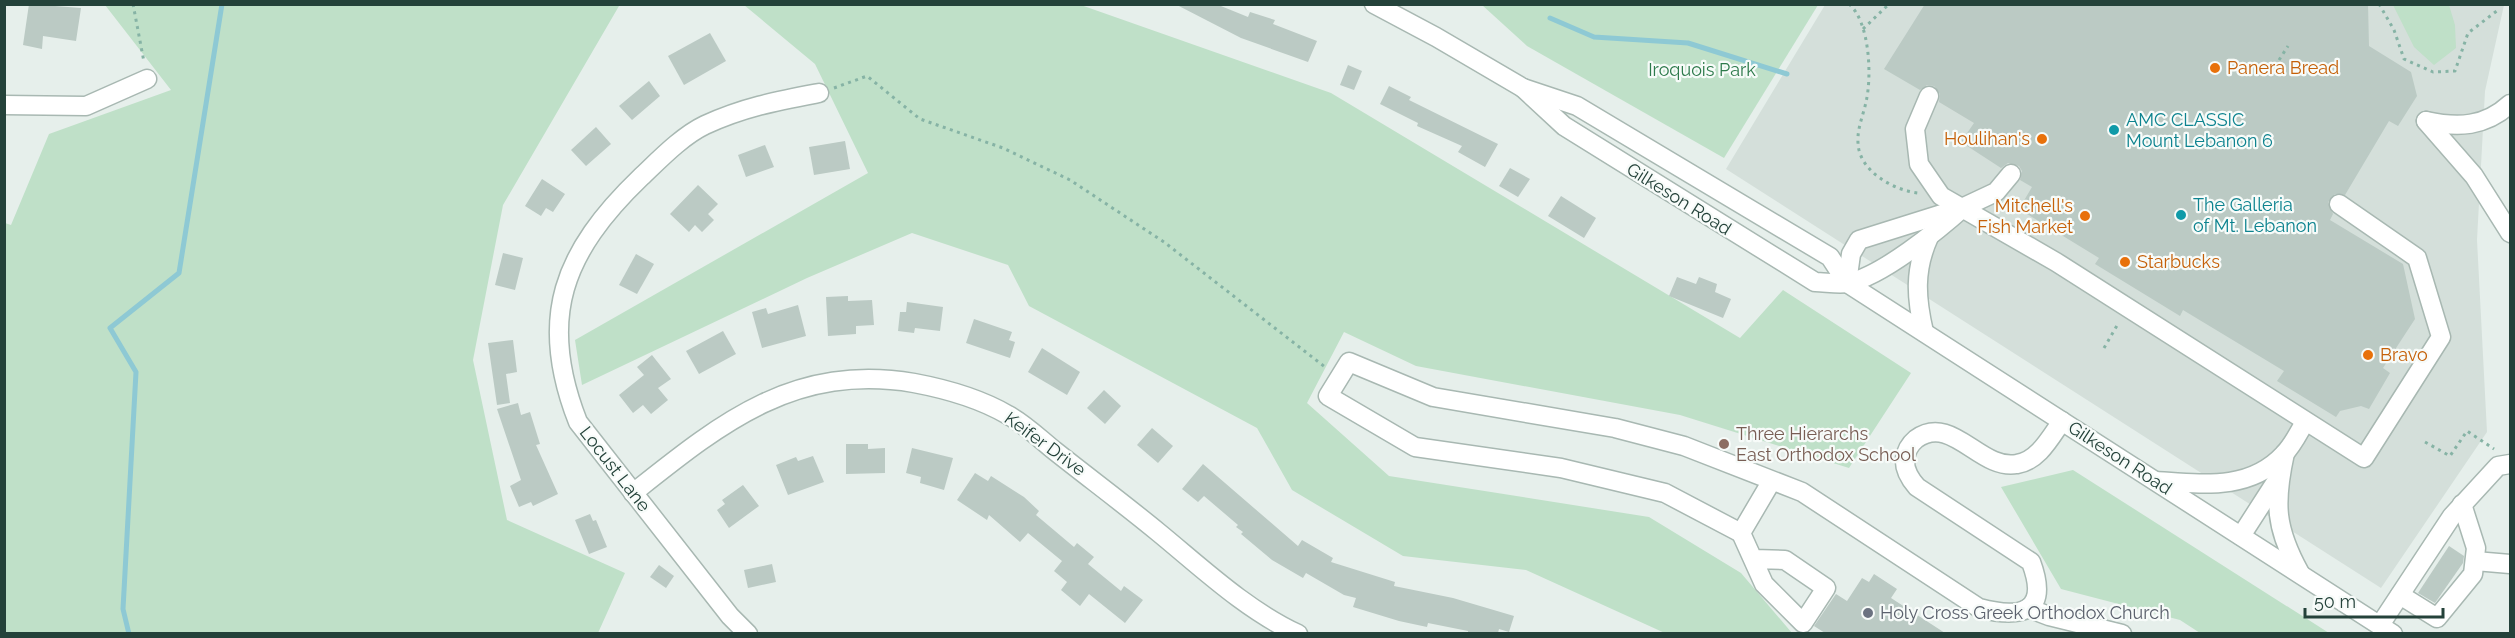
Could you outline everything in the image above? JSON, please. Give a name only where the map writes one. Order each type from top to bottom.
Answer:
[{"type":"street","name":"Gilkeson Road","points":[[1374,4],[1436,36],[1523,88],[1564,126],[1815,282],[1847,283]]},
{"type":"street","points":[[4,105],[86,106],[147,79]]},
{"type":"street","name":"Gilkeson Road","points":[[1523,88],[1577,106],[1682,166],[1830,257],[1847,283],[2386,629]]},
{"type":"street","name":"Locust Lane","points":[[748,633],[730,615],[578,422],[566,391],[558,348],[560,310],[568,274],[585,241],[622,195],[662,157],[702,127],[755,105],[819,93]]},
{"type":"street","points":[[1929,96],[1915,129],[1919,164],[1941,196],[1964,207],[2199,351],[2305,422],[2364,458],[2441,337],[2417,258],[2339,204]]},
{"type":"street","points":[[2511,104],[2491,119],[2475,124],[2447,126],[2426,121],[2474,176],[2511,232]]},
{"type":"street","points":[[1847,283],[1851,254],[1859,240],[1964,207],[1996,192],[2011,174]]},
{"type":"street","points":[[1847,283],[1883,267],[1929,237],[1964,207]]},
{"type":"street","points":[[1924,333],[1916,285],[1920,260],[1929,237]]},
{"type":"street","points":[[1754,559],[1741,533],[1665,493],[1561,468],[1415,447],[1328,396],[1348,362],[1433,397],[1615,428],[1684,446],[1771,482],[1802,492],[1979,608],[2004,615],[2017,614],[2028,608],[2037,594],[2038,580],[2031,562],[1917,487],[1908,476],[1905,463],[1906,452],[1912,442],[1925,432],[1938,432],[1951,436],[1996,463],[2019,464],[2039,452],[2062,421]]},
{"type":"street","name":"Keifer Drive","points":[[633,493],[692,446],[751,408],[798,389],[841,379],[887,379],[947,389],[1009,415],[1219,582],[1282,626],[1298,633]]},
{"type":"street","points":[[2154,480],[2212,484],[2236,482],[2269,467],[2285,453],[2305,422]]},
{"type":"street","points":[[2285,453],[2280,475],[2278,520],[2287,550],[2301,575]]},
{"type":"street","points":[[2386,629],[2400,595],[2462,504],[2498,466],[2511,464]]},
{"type":"street","points":[[2241,536],[2280,475]]},
{"type":"street","points":[[1741,533],[1771,482]]},
{"type":"street","points":[[2400,595],[2437,618],[2473,574],[2476,548],[2462,504]]},
{"type":"street","points":[[2475,561],[2511,564]]},
{"type":"street","points":[[2028,608],[2049,616],[2122,633]]},
{"type":"path","points":[[133,4],[147,79]]},
{"type":"path","points":[[1849,4],[1860,15],[1868,86],[1858,145],[1862,155],[1867,165],[1886,184],[1908,192],[1941,196]]},
{"type":"path","points":[[1863,28],[1889,4]]},
{"type":"path","points":[[2379,4],[2394,30],[2404,59],[2433,72],[2455,71],[2468,33],[2498,10]]},
{"type":"path","points":[[2279,60],[2288,46]]},
{"type":"path","points":[[819,93],[867,76],[920,119],[1004,148],[1070,180],[1164,242],[1338,377]]},
{"type":"path","points":[[2425,442],[2450,456],[2467,431],[2496,451]]},
{"type":"shaded area","points":[[1825,5],[2504,5],[2485,91],[2477,240],[2487,432],[2381,588],[1726,169]]},
{"type":"green space","points":[[1078,4],[1331,93],[1740,338],[1783,290],[1911,373],[1849,468],[1680,415],[1416,366],[1344,332],[1307,403],[1389,476],[1649,517],[1741,573],[1792,633],[1667,634],[1526,570],[1403,556],[1292,490],[1257,428],[1029,306],[1008,265],[912,233],[807,278],[582,385],[575,340],[868,173],[815,64],[744,5]]},
{"type":"green space","points":[[105,5],[624,5],[619,6],[503,205],[473,360],[507,520],[625,573],[598,633],[5,633],[5,223],[11,225],[49,134],[171,90]]},
{"type":"green space","name":"Iroquois Park","points":[[1482,5],[1818,5],[1724,158],[1527,46]]},
{"type":"green space","points":[[2393,5],[2449,5],[2455,25],[2456,48],[2434,65],[2414,47]]},
{"type":"green space","points":[[2073,470],[2329,633],[2200,633],[2180,620],[2061,589],[2001,487]]},
{"type":"building","points":[[29,4],[81,8],[76,41],[43,36],[42,49],[23,45]]},
{"type":"building","points":[[1175,4],[1216,4],[1248,17],[1250,12],[1275,20],[1273,24],[1317,41],[1308,62],[1241,38]]},
{"type":"building","name":"The Galleria of Mt. Lebanon","points":[[1925,4],[2368,4],[2369,46],[2411,72],[2417,96],[2398,126],[2389,121],[2345,195],[2335,194],[2328,202],[2333,214],[2330,220],[2403,264],[2415,319],[2383,368],[2390,373],[2369,409],[2361,406],[2340,411],[2336,417],[2277,381],[2284,371],[2183,310],[2180,316],[2095,264],[2099,258],[2019,209],[2032,187],[2020,180],[2022,171],[2019,166],[2008,163],[2001,168],[1961,142],[1974,123],[1939,102],[1940,94],[1934,86],[1927,85],[1920,90],[1884,69]]},
{"type":"building","points":[[710,33],[726,61],[684,85],[668,56]]},
{"type":"building","points":[[1348,65],[1362,71],[1354,90],[1340,85]]},
{"type":"building","points":[[649,81],[660,96],[632,120],[619,106]]},
{"type":"building","points":[[1389,86],[1411,97],[1409,100],[1498,144],[1485,167],[1458,152],[1462,146],[1417,126],[1418,123],[1380,104]]},
{"type":"building","points":[[596,127],[611,144],[586,166],[571,150]]},
{"type":"building","points":[[845,141],[850,169],[814,175],[809,147]]},
{"type":"building","points":[[765,145],[774,167],[746,177],[738,155]]},
{"type":"building","points":[[1510,168],[1530,179],[1518,197],[1499,186]]},
{"type":"building","points":[[542,179],[565,194],[553,212],[546,208],[541,216],[525,206]]},
{"type":"building","points":[[698,185],[718,204],[708,214],[714,220],[702,232],[695,225],[689,232],[670,214]]},
{"type":"building","points":[[1561,196],[1596,218],[1584,238],[1548,216]]},
{"type":"building","points":[[503,253],[523,258],[515,290],[495,285]]},
{"type":"building","points":[[636,254],[654,264],[637,294],[619,285]]},
{"type":"building","points":[[1677,277],[1696,284],[1699,277],[1717,284],[1715,292],[1731,299],[1723,318],[1669,296]]},
{"type":"building","points":[[848,296],[848,301],[872,300],[874,325],[856,326],[856,334],[828,336],[826,297]]},
{"type":"building","points":[[907,302],[943,307],[940,331],[915,328],[914,333],[898,331],[900,312],[906,312]]},
{"type":"building","points":[[798,305],[806,336],[762,348],[752,312],[766,308],[768,314]]},
{"type":"building","points":[[974,319],[1012,332],[1009,340],[1015,342],[1010,358],[966,343]]},
{"type":"building","points":[[723,331],[736,354],[699,374],[686,351]]},
{"type":"building","points":[[513,340],[517,372],[506,374],[510,403],[497,405],[488,343]]},
{"type":"building","points":[[1042,348],[1080,372],[1067,395],[1028,372]]},
{"type":"building","points":[[652,355],[671,379],[658,388],[668,400],[651,414],[643,405],[633,413],[619,395],[644,375],[637,367]]},
{"type":"building","points":[[1104,390],[1121,406],[1105,424],[1087,408]]},
{"type":"building","points":[[518,403],[521,415],[530,412],[540,444],[536,445],[558,494],[533,506],[531,502],[519,507],[510,486],[521,480],[497,409]]},
{"type":"building","points":[[1152,428],[1173,446],[1158,463],[1137,445]]},
{"type":"building","points":[[846,444],[868,444],[868,449],[885,448],[885,473],[846,474]]},
{"type":"building","points":[[912,448],[953,458],[944,490],[920,483],[921,477],[906,473]]},
{"type":"building","points":[[813,456],[824,482],[788,495],[776,465],[796,457],[798,461]]},
{"type":"building","points":[[1203,464],[1298,546],[1302,540],[1333,558],[1331,562],[1395,582],[1394,586],[1453,598],[1514,616],[1509,632],[1499,629],[1498,633],[1468,633],[1468,631],[1428,623],[1427,627],[1353,607],[1356,598],[1344,595],[1306,573],[1303,578],[1272,560],[1241,534],[1243,532],[1236,527],[1238,525],[1204,496],[1198,502],[1182,489]]},
{"type":"building","points":[[975,473],[988,481],[991,476],[1024,497],[1039,511],[1036,515],[1074,547],[1077,543],[1094,557],[1088,564],[1121,591],[1124,586],[1143,600],[1125,623],[1089,594],[1080,606],[1061,590],[1067,582],[1054,571],[1062,561],[1028,533],[1020,542],[989,515],[987,520],[957,500]]},
{"type":"building","points":[[743,485],[759,506],[729,528],[717,510],[725,504],[722,500]]},
{"type":"building","points":[[590,514],[593,521],[596,520],[607,547],[589,554],[575,520]]},
{"type":"building","points":[[2449,546],[2464,556],[2463,563],[2435,603],[2418,593]]},
{"type":"building","points":[[772,564],[776,582],[748,588],[744,570]]},
{"type":"building","points":[[659,565],[674,576],[666,588],[650,577]]},
{"type":"building","name":"Holy Cross Greek Orthodox Church","points":[[1874,574],[1897,589],[1891,598],[1945,633],[1825,633],[1814,626],[1836,594],[1847,601],[1862,578],[1869,582]]},
{"type":"waterway","points":[[129,634],[123,609],[136,372],[110,328],[179,273],[222,4]]},
{"type":"waterway","points":[[1550,18],[1594,37],[1688,43],[1787,74]]},
{"type":"place","name":"Panera Bread","points":[[2215,68]]},
{"type":"place","name":"AMC CLASSIC Mount Lebanon 6","points":[[2114,130]]},
{"type":"place","name":"Houlihan's","points":[[2042,139]]},
{"type":"place","name":"The Galleria of Mt. Lebanon","points":[[2181,215]]},
{"type":"place","name":"Mitchell's Fish Market","points":[[2085,216]]},
{"type":"place","name":"Starbucks","points":[[2125,262]]},
{"type":"place","name":"Bravo","points":[[2368,355]]},
{"type":"place","name":"Three Hierarchs East Orthodox School","points":[[1724,444]]},
{"type":"place","name":"Holy Cross Greek Orthodox Church","points":[[1868,613]]}]
